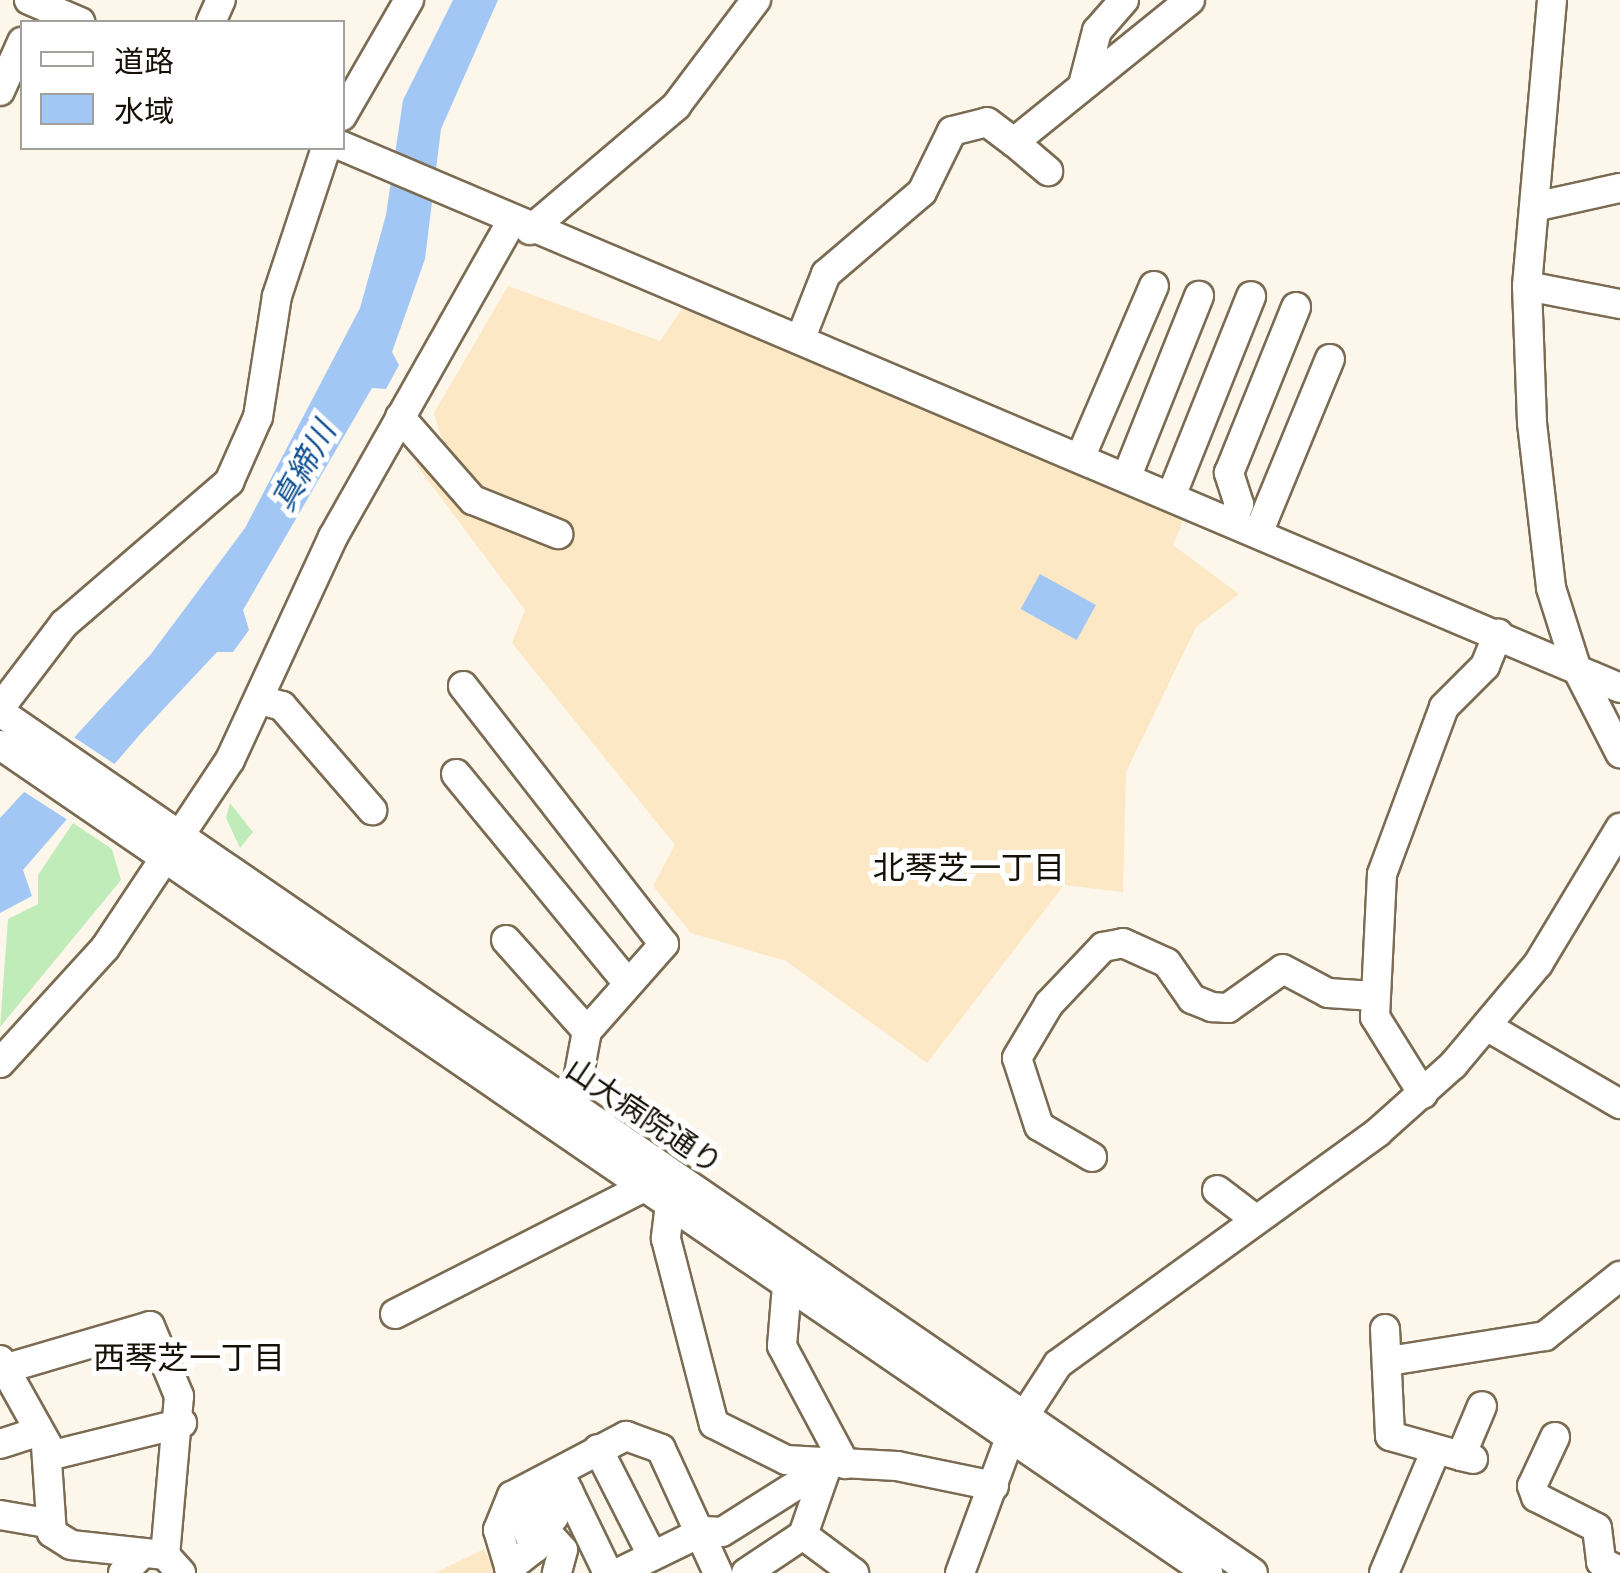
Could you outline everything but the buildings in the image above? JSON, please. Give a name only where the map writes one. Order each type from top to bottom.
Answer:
[{"type":"street","points":[[345,111],[408,0]]},
{"type":"street","points":[[0,1063],[78,982],[182,837],[260,700],[400,417],[521,226],[676,106],[756,0]]},
{"type":"street","points":[[1083,85],[1097,32],[1124,0]]},
{"type":"street","points":[[1552,0],[1527,286],[1551,588],[1576,668],[1620,753]]},
{"type":"street","points":[[1014,142],[1182,1]]},
{"type":"street","points":[[33,9],[73,20]]},
{"type":"street","points":[[0,91],[20,46]]},
{"type":"street","points":[[800,340],[826,274],[922,192],[952,130],[986,122],[1048,171]]},
{"type":"street","points":[[345,147],[521,226],[1172,494],[1620,688]]},
{"type":"street","points":[[0,710],[64,624],[228,482],[258,416],[276,296],[325,150]]},
{"type":"street","points":[[1534,207],[1620,188]]},
{"type":"street","points":[[1081,456],[1154,286]]},
{"type":"street","points":[[1527,286],[1620,304]]},
{"type":"street","points":[[1127,476],[1199,296]]},
{"type":"street","points":[[1172,494],[1251,296]]},
{"type":"street","points":[[1246,526],[1229,473],[1296,307]]},
{"type":"street","points":[[1246,526],[1330,359]]},
{"type":"street","points":[[400,417],[473,500],[558,534]]},
{"type":"street","points":[[1423,1094],[1383,1038],[1374,996],[1382,874],[1444,707],[1485,666],[1498,633]]},
{"type":"street","points":[[463,686],[664,944],[626,981],[587,1031],[573,1106]]},
{"type":"street","points":[[260,700],[282,706],[372,810]]},
{"type":"street","name":"山大病院通り","points":[[0,710],[20,747],[98,797],[182,837],[1253,1573]]},
{"type":"street","points":[[456,774],[626,981]]},
{"type":"street","name":"山大病院通り","points":[[98,797],[166,862],[1208,1573]]},
{"type":"street","points":[[960,1573],[1022,1413],[1080,1346],[1423,1094],[1488,1026],[1538,964],[1620,828]]},
{"type":"street","points":[[506,940],[587,1031]]},
{"type":"street","points":[[1092,1157],[1039,1126],[1017,1058],[1049,1004],[1103,947],[1123,942],[1167,963],[1192,998],[1212,1007],[1228,1008],[1282,969],[1328,993],[1374,996]]},
{"type":"street","points":[[1488,1026],[1620,1104]]},
{"type":"street","points":[[395,1314],[644,1187]]},
{"type":"street","points":[[1217,1190],[1255,1219]]},
{"type":"street","points":[[670,1204],[666,1240],[706,1412],[755,1448],[836,1465],[994,1486]]},
{"type":"street","points":[[1389,1360],[1545,1336],[1620,1276]]},
{"type":"street","points":[[746,1573],[802,1536],[836,1465],[782,1346],[787,1285]]},
{"type":"street","points":[[0,1515],[46,1523],[71,1546],[153,1564],[182,1423],[150,1326],[2,1365],[42,1439],[62,1457],[182,1423]]},
{"type":"street","points":[[1385,1329],[1390,1436],[1457,1455]]},
{"type":"street","points":[[1384,1573],[1457,1455],[1482,1406]]},
{"type":"street","points":[[557,1573],[564,1550],[544,1529],[567,1489],[598,1449],[626,1436],[653,1442],[704,1531],[712,1570]]},
{"type":"street","points":[[1554,1437],[1532,1486],[1536,1496],[1597,1528],[1601,1562],[1620,1571]]},
{"type":"street","points":[[0,1444],[42,1439]]},
{"type":"street","points":[[42,1439],[46,1523]]},
{"type":"street","points":[[598,1449],[652,1555]]},
{"type":"street","points":[[618,1573],[704,1531],[722,1532],[836,1465]]},
{"type":"street","points":[[510,1571],[498,1541],[504,1506],[567,1489]]},
{"type":"street","points":[[567,1489],[608,1573]]},
{"type":"street","points":[[802,1536],[849,1572]]},
{"type":"shaded area","points":[[508,286],[660,341],[684,306],[1185,517],[1173,545],[1239,594],[1196,627],[1126,772],[1123,892],[1064,885],[927,1063],[786,961],[691,933],[653,886],[675,845],[512,643],[525,610],[415,463],[443,443],[434,413]]},
{"type":"shaded area","points":[[484,1549],[496,1573],[435,1573]]},
{"type":"green space","points":[[230,803],[253,832],[240,848],[226,818]]},
{"type":"green space","points":[[73,823],[112,849],[121,880],[0,1027],[8,919],[38,904],[38,875]]},
{"type":"water","name":"真締川","points":[[453,0],[498,0],[441,129],[425,259],[392,352],[399,365],[386,389],[372,388],[243,610],[249,630],[233,652],[217,652],[143,731],[23,870],[32,896],[0,913],[0,818],[151,654],[245,528],[360,308],[386,215],[403,100]]},
{"type":"water","points":[[1040,574],[1096,605],[1077,640],[1021,609]]},
{"type":"pier","points":[[66,732],[119,767],[71,822],[15,786]]},
{"type":"district","name":"北琴芝一丁目","points":[[969,867]]},
{"type":"district","name":"西琴芝一丁目","points":[[189,1357]]}]
